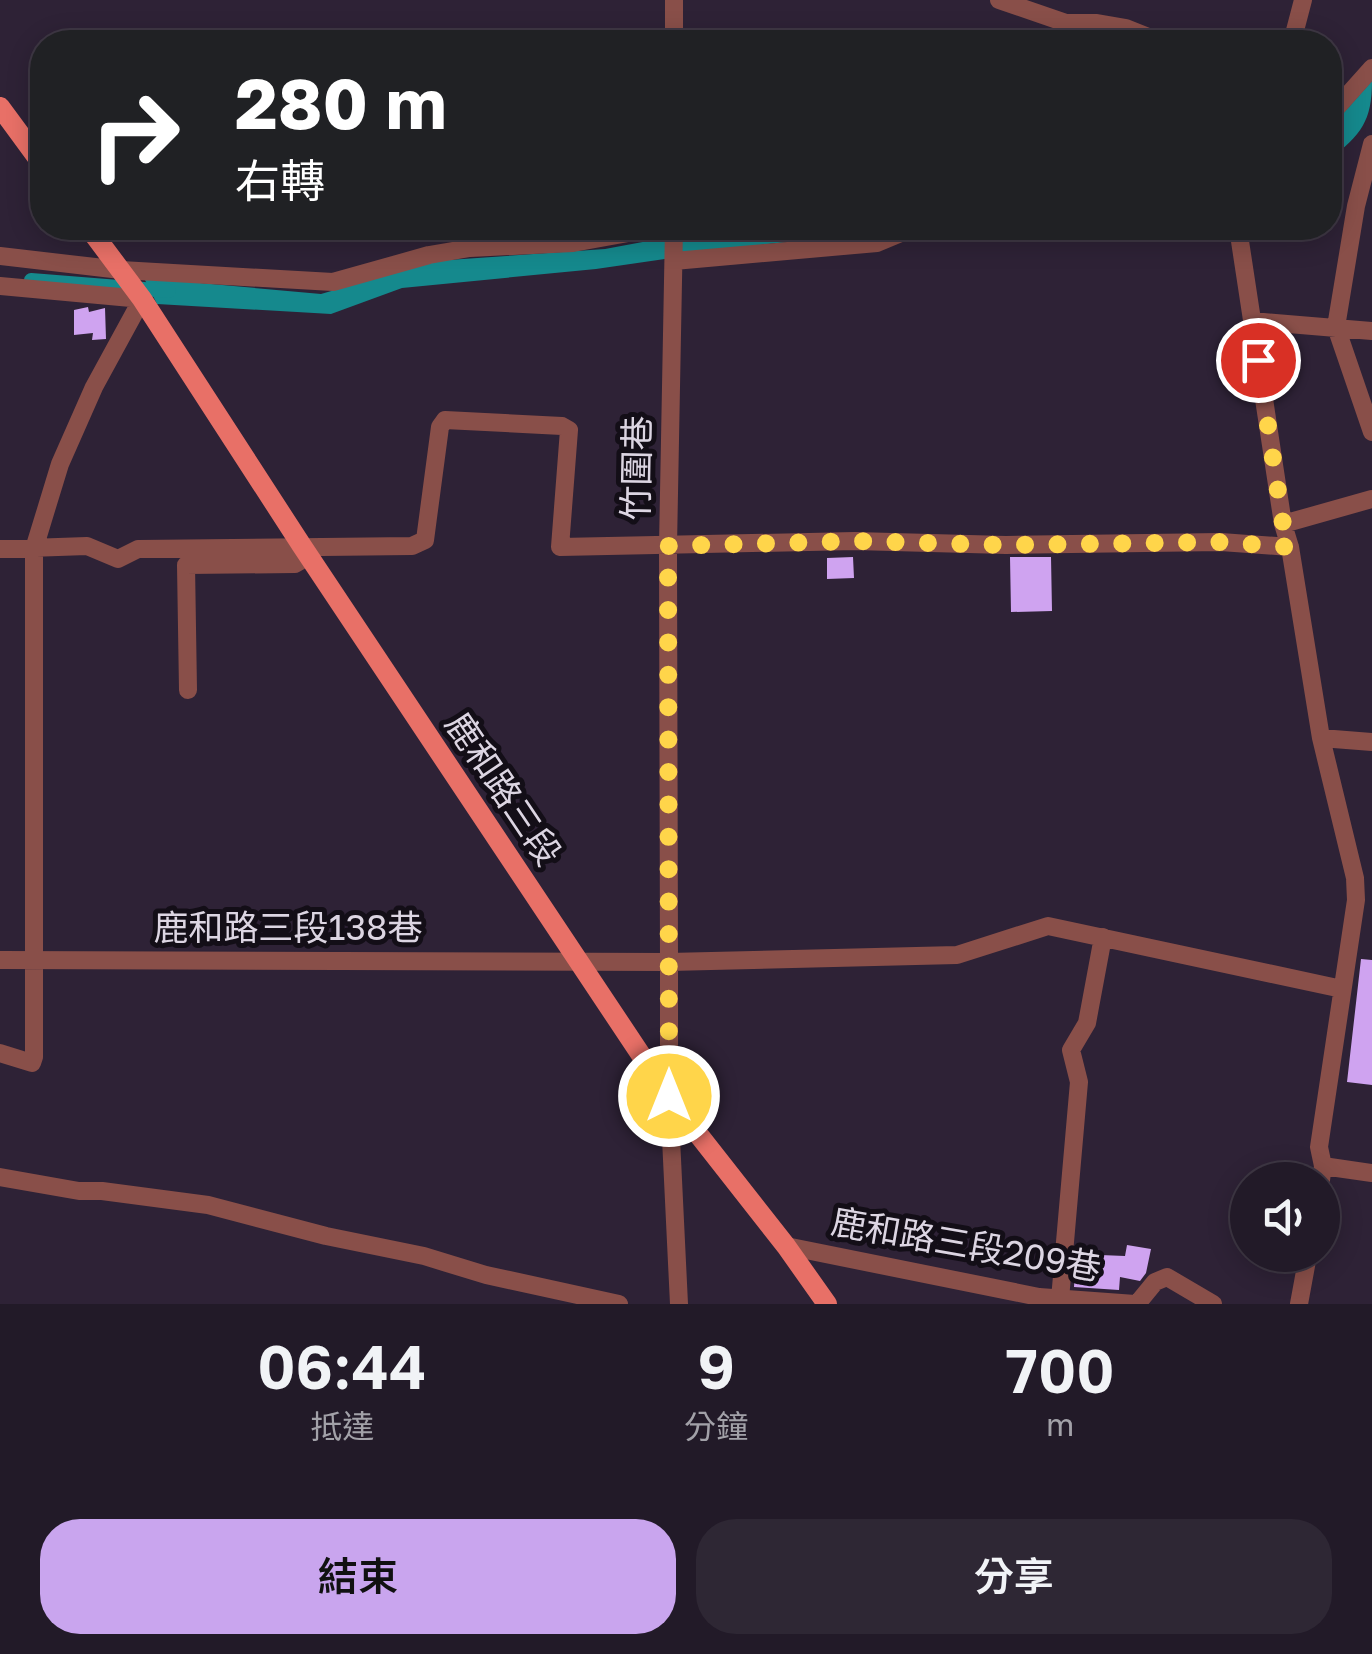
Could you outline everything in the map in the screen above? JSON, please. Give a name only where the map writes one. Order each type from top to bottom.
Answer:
[{"type":"main road","points":[[0,107],[30,148]]},
{"type":"main road","name":"鹿和路三段","points":[[98,240],[142,299],[669,1096],[786,1246],[826,1304]]},
{"type":"street","points":[[674,0],[674,30]]},
{"type":"street","points":[[999,0],[1066,23],[1097,23],[1131,30]]},
{"type":"street","points":[[1295,30],[1304,0]]},
{"type":"street","points":[[1342,102],[1372,68]]},
{"type":"street","points":[[1372,144],[1356,206],[1336,327],[1372,432]]},
{"type":"street","points":[[0,256],[121,270],[333,282],[429,255],[470,248],[586,240]]},
{"type":"street","name":"竹圍巷","points":[[674,240],[668,546],[669,1096],[679,1304]]},
{"type":"street","points":[[674,261],[882,240]]},
{"type":"street","points":[[1235,240],[1321,738],[1355,878],[1356,900],[1319,1147],[1321,1162]]},
{"type":"street","points":[[0,286],[142,299],[94,387],[60,464],[34,549],[34,1058],[32,1063],[26,1063],[0,1053]]},
{"type":"street","points":[[1252,321],[1372,331]]},
{"type":"street","points":[[0,549],[86,546],[118,559],[138,549],[306,551],[412,546],[425,540],[440,428],[445,420],[562,426],[569,430],[560,547],[856,541],[1006,545],[1222,542],[1290,547]]},
{"type":"street","points":[[1283,524],[1372,498]]},
{"type":"street","points":[[188,690],[186,565],[295,564],[306,551]]},
{"type":"street","points":[[1321,738],[1372,742]]},
{"type":"street","name":"鹿和路三段138巷","points":[[0,960],[669,962],[958,955],[1048,926],[1342,989]]},
{"type":"street","points":[[1060,1299],[1079,1082],[1072,1050],[1087,1024],[1103,937]]},
{"type":"street","points":[[1340,1173],[1372,1172]]},
{"type":"street","points":[[0,1177],[79,1191],[119,1192],[208,1205],[619,1304]]},
{"type":"street","name":"鹿和路三段209巷","points":[[786,1246],[1060,1299],[1136,1304]]},
{"type":"street","points":[[1300,1304],[1305,1272]]},
{"type":"street","points":[[1136,1304],[1155,1282],[1167,1277],[1213,1304]]},
{"type":"shaded area","points":[[1372,81],[1367,117],[1342,149],[1342,115]]},
{"type":"shaded area","points":[[653,240],[808,240],[596,269],[402,288],[331,314],[157,304],[144,278],[321,294],[434,261],[605,249]]},
{"type":"building","points":[[88,307],[89,312],[105,308],[106,339],[92,340],[93,333],[74,335],[74,310]]},
{"type":"building","points":[[853,557],[854,578],[827,579],[827,558]]},
{"type":"building","points":[[1010,557],[1051,557],[1052,611],[1011,612]]},
{"type":"building","points":[[1361,959],[1372,960],[1372,1085],[1347,1082]]},
{"type":"building","points":[[1127,1245],[1151,1249],[1146,1273],[1140,1281],[1120,1277],[1119,1290],[1074,1287],[1076,1254],[1125,1256]]},
{"type":"waterway","points":[[31,280],[169,291]]},
{"type":"route","points":[[669,1096],[668,546],[856,541],[1006,545],[1222,542],[1290,547],[1283,524],[1258,360]]}]
